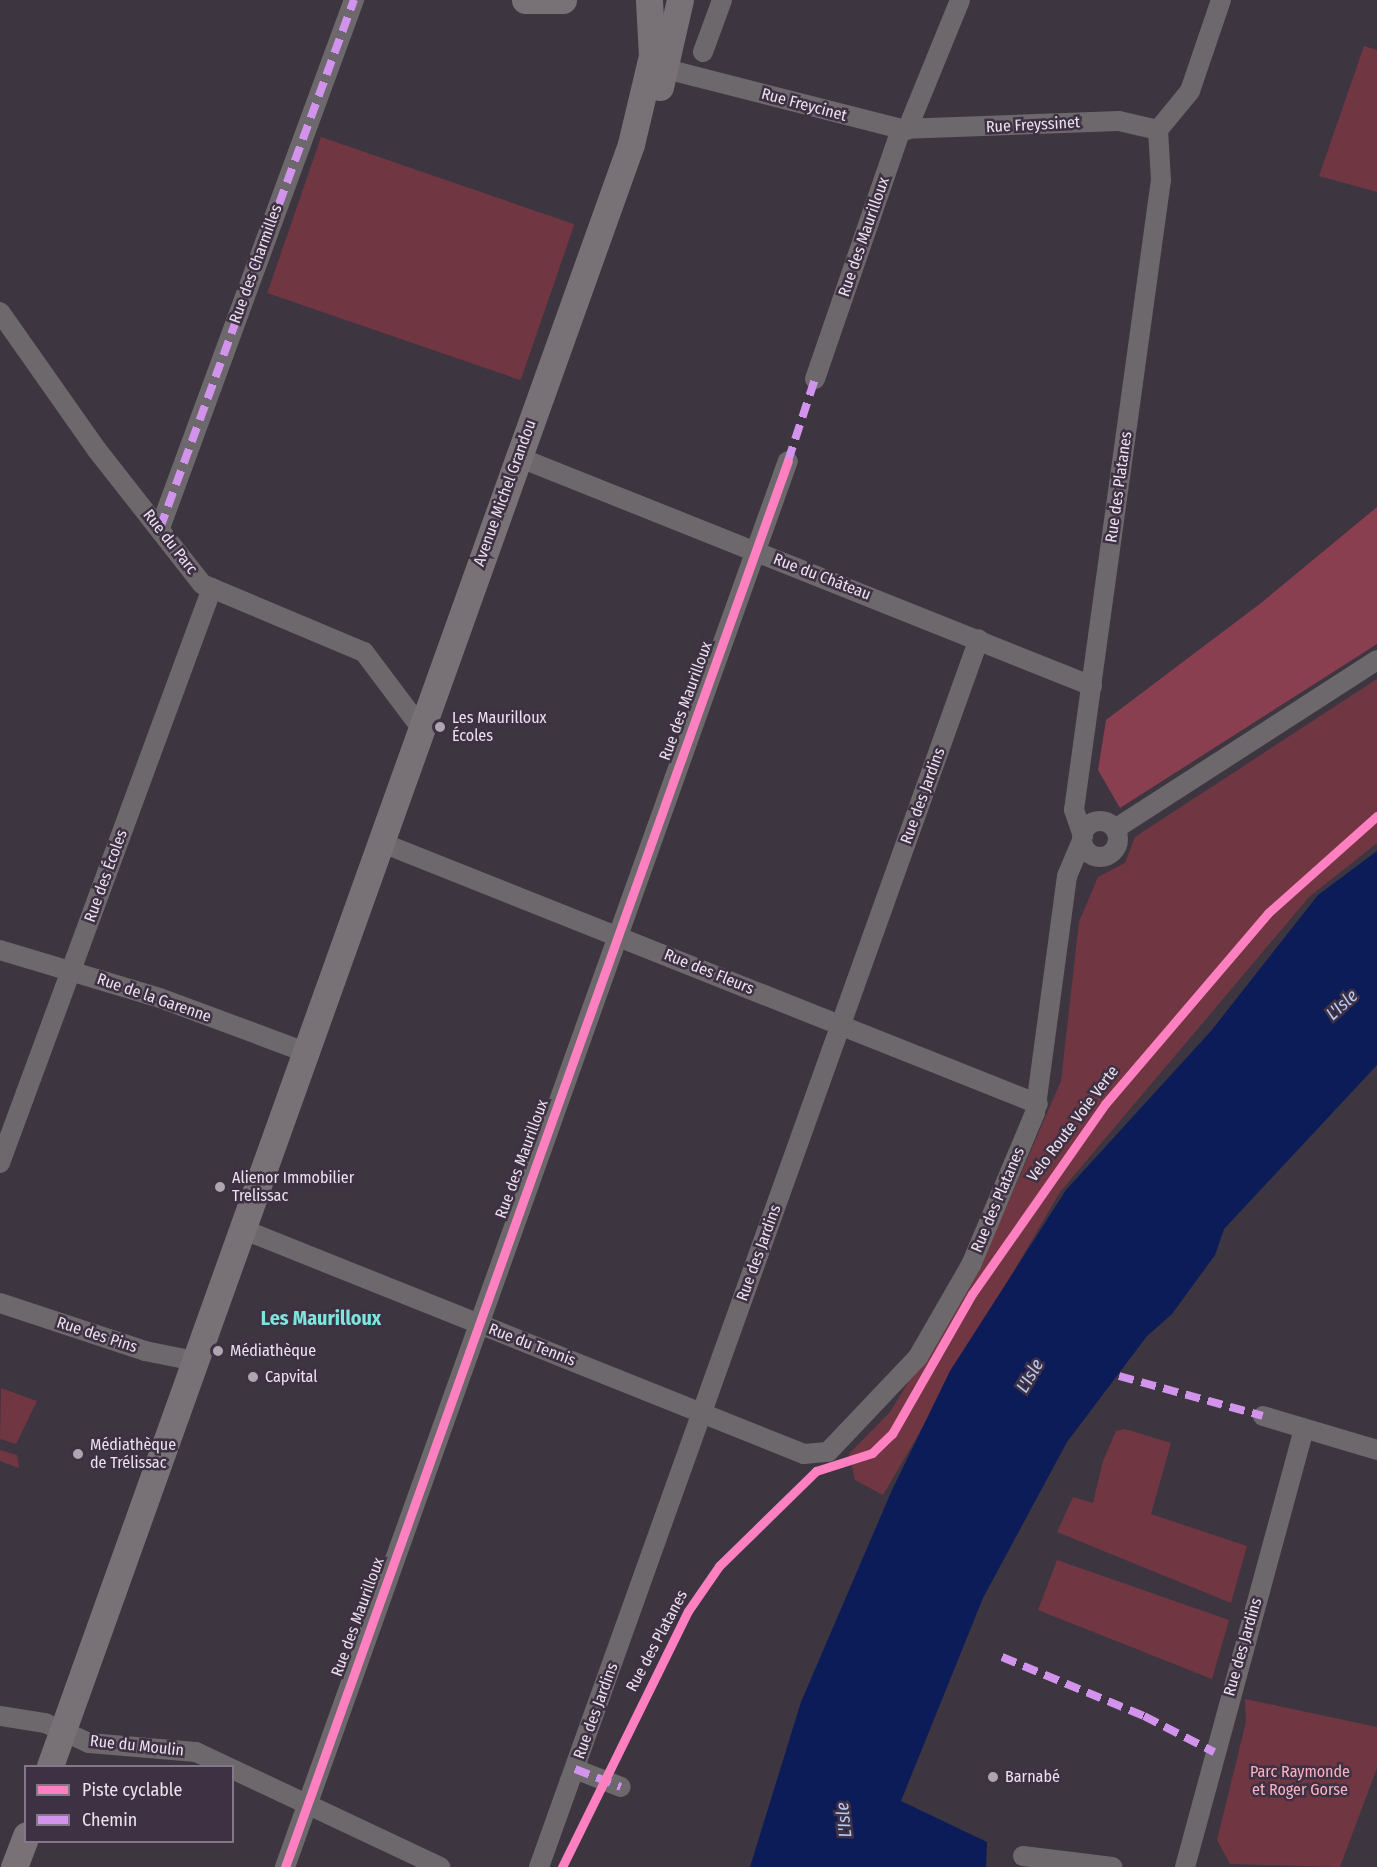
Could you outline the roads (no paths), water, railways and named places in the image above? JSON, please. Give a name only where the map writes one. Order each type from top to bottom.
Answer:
[{"type":"main road","points":[[525,0],[563,0]]},
{"type":"main road","name":"Avenue Michel Grandou","points":[[631,144],[651,114],[675,41],[680,0]]},
{"type":"main road","name":"Avenue Michel Grandou","points":[[51,1765],[631,144],[652,56],[650,9]]},
{"type":"main road","points":[[14,1867],[24,1840]]},
{"type":"street","name":"Rue des Charmilles","points":[[160,528],[354,0]]},
{"type":"street","points":[[704,52],[722,0]]},
{"type":"street","name":"Rue des Maurilloux","points":[[815,379],[904,130],[960,0]]},
{"type":"street","points":[[1158,130],[1190,91],[1221,0]]},
{"type":"street","points":[[650,9],[666,69]]},
{"type":"street","points":[[675,41],[701,79]]},
{"type":"street","name":"Rue Freycinet","points":[[666,69],[904,130]]},
{"type":"street","name":"Rue Freyssinet","points":[[904,130],[1119,121],[1158,130]]},
{"type":"street","name":"Rue des Platanes","points":[[1087,845],[1075,817],[1077,794],[1161,180],[1158,130]]},
{"type":"street","name":"Rue du Parc","points":[[0,312],[202,584],[364,652],[421,728]]},
{"type":"street","name":"Rue du Château","points":[[518,457],[1092,686]]},
{"type":"street","name":"Rue des Maurilloux","points":[[285,1867],[788,461]]},
{"type":"street","name":"Rue des Écoles","points":[[0,1163],[212,588]]},
{"type":"street","name":"Rue des Jardins","points":[[540,1867],[979,639]]},
{"type":"street","name":"Rue des Platanes","points":[[822,1454],[885,1397],[918,1357],[971,1265],[1038,1104],[1064,896],[1087,845],[1107,825],[1377,660]]},
{"type":"street","points":[[1077,794],[1107,825],[1115,850],[1087,845]]},
{"type":"street","name":"Rue des Fleurs","points":[[380,842],[1038,1104]]},
{"type":"street","name":"Rue de la Garenne","points":[[0,950],[71,970],[305,1052]]},
{"type":"street","name":"Rue du Tennis","points":[[242,1229],[703,1411],[804,1455],[822,1454]]},
{"type":"street","name":"Rue des Pins","points":[[0,1303],[146,1351],[195,1361]]},
{"type":"street","points":[[1263,1416],[1377,1450]]},
{"type":"street","name":"Rue des Jardins","points":[[1185,1867],[1304,1429]]},
{"type":"street","name":"Rue du Moulin","points":[[0,1716],[21,1716],[89,1743],[196,1752],[226,1765]]},
{"type":"street","name":"Rue du Moulin","points":[[234,1769],[308,1801],[440,1867]]},
{"type":"street","points":[[574,1769],[621,1787]]},
{"type":"street","points":[[1023,1856],[1101,1866]]},
{"type":"water","name":"L'Isle","points":[[1377,851],[1377,1065],[1224,1229],[1215,1255],[1172,1314],[1147,1336],[1067,1442],[983,1598],[901,1801],[987,1842],[986,1867],[750,1867],[801,1702],[892,1490],[950,1371],[1066,1190],[1211,1031],[1318,895]]},
{"type":"place","name":"Les Maurilloux Écoles","points":[[440,727]]},
{"type":"place","name":"Alienor Immobilier Trelissac","points":[[220,1187]]},
{"type":"place","name":"Médiathèque","points":[[218,1351]]},
{"type":"place","name":"Capvital","points":[[253,1377]]},
{"type":"place","name":"Médiathèque de Trélissac","points":[[78,1454]]},
{"type":"place","name":"Barnabé","points":[[993,1777]]},
{"type":"district","name":"Les Maurilloux","points":[[321,1318]]},
{"type":"park label","name":"Parc Raymonde et Roger Gorse","points":[[1300,1781]]}]
